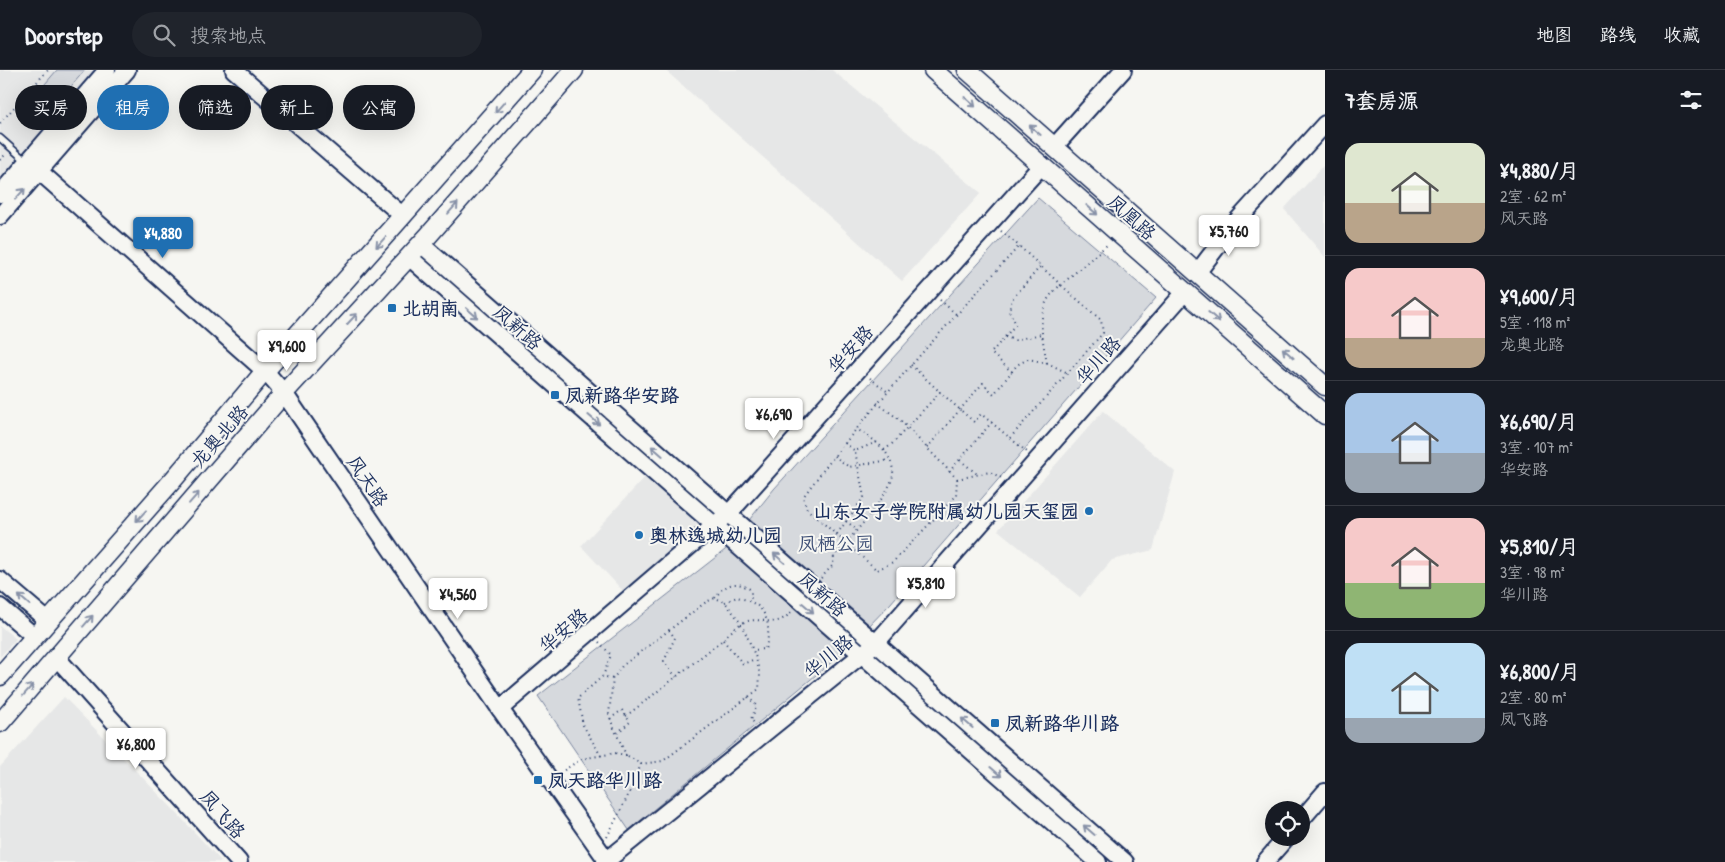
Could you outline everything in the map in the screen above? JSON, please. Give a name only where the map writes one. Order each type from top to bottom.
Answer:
[{"type":"main road","name":"龙奥北路","points":[[0,676],[173,480],[265,370],[531,70]]},
{"type":"main road","name":"龙奥北路","points":[[0,723],[284,394],[421,244],[574,70]]},
{"type":"main road","name":"凤凰路","points":[[933,70],[1325,415]]},
{"type":"main road","name":"凤凰路","points":[[967,70],[1325,386]]},
{"type":"street","points":[[0,216],[34,167],[107,70]]},
{"type":"street","points":[[0,194],[34,167],[127,70]]},
{"type":"street","points":[[234,70],[403,216]]},
{"type":"street","points":[[1054,147],[1123,70]]},
{"type":"street","points":[[1197,273],[1236,222],[1325,124]]},
{"type":"street","name":"华安路","points":[[500,710],[728,513],[1042,165]]},
{"type":"street","name":"风天路","points":[[34,167],[265,370],[284,394],[500,710],[605,859]]},
{"type":"street","points":[[421,244],[1126,862]]},
{"type":"street","name":"凤新路","points":[[409,257],[1098,862]]},
{"type":"street","name":"华川路","points":[[605,859],[876,643],[1185,292]]},
{"type":"street","points":[[0,580],[48,621]]},
{"type":"street","points":[[0,607],[34,636]]},
{"type":"street","name":"凤飞路","points":[[57,658],[237,862]]},
{"type":"street","points":[[1310,810],[1325,792]]},
{"type":"street","points":[[1265,862],[1279,846]]},
{"type":"lane","points":[[0,138],[34,167]]},
{"type":"path","points":[[0,124],[48,70]]},
{"type":"path","points":[[1005,234],[1101,320],[1103,333],[1010,438]]},
{"type":"path","points":[[1047,363],[1041,334],[1044,309],[1049,297],[1119,234]]},
{"type":"path","points":[[877,403],[900,420],[956,479],[956,496],[893,562],[876,570],[807,509],[803,497],[877,403],[1019,246]]},
{"type":"path","points":[[1012,372],[991,353],[1016,324],[1009,311],[1012,299],[1041,266]]},
{"type":"path","points":[[943,302],[957,315]]},
{"type":"path","points":[[1005,337],[1015,340],[1041,334]]},
{"type":"path","points":[[927,448],[983,384],[994,394],[1017,365],[1028,359],[1047,363],[1068,373]]},
{"type":"path","points":[[911,365],[974,422],[981,414],[1037,460]]},
{"type":"path","points":[[873,380],[888,392]]},
{"type":"path","points":[[884,450],[908,428],[940,392]]},
{"type":"path","points":[[949,472],[992,422]]},
{"type":"path","points":[[813,588],[833,565],[834,556],[882,499],[890,486],[894,472],[884,450],[877,442],[856,429]]},
{"type":"path","points":[[855,451],[877,442]]},
{"type":"path","points":[[837,534],[864,497],[855,451],[844,443]]},
{"type":"path","points":[[834,456],[849,467],[889,460]]},
{"type":"path","points":[[960,460],[977,474]]},
{"type":"path","points":[[956,479],[990,472],[1001,476]]},
{"type":"path","points":[[853,511],[865,519]]},
{"type":"path","points":[[846,521],[856,530]]},
{"type":"path","points":[[626,755],[609,714],[613,679],[622,666],[706,602],[715,598],[722,589],[732,584],[744,584],[751,590],[751,602]]},
{"type":"path","points":[[725,602],[737,597],[751,602],[759,607],[767,621],[769,638],[765,649],[752,650]]},
{"type":"path","points":[[550,780],[581,760],[615,753],[626,755],[641,764],[663,761],[759,688],[760,675],[756,658],[741,624],[725,602],[715,598]]},
{"type":"path","points":[[626,716],[741,624],[752,619],[775,622],[788,616],[800,601]]},
{"type":"path","points":[[669,630],[675,638],[664,661],[676,676]]},
{"type":"path","points":[[723,640],[743,664],[756,658]]},
{"type":"path","points":[[601,756],[583,725],[578,698],[603,676],[610,655],[603,646]]},
{"type":"path","points":[[603,676],[613,679]]},
{"type":"path","points":[[748,696],[757,706],[751,719],[756,725]]},
{"type":"path","points":[[610,719],[622,710],[630,722],[616,734]]},
{"type":"path","points":[[605,859],[641,764]]},
{"type":"shaded area","points":[[0,70],[121,70],[108,85],[97,85],[97,99],[87,111],[87,85],[15,85],[15,130],[71,130],[0,215]]},
{"type":"shaded area","points":[[665,70],[832,70],[981,193],[902,281]]},
{"type":"shaded area","points":[[1325,164],[1325,257],[1284,209]]},
{"type":"shaded area","name":"山东女子学院附属幼儿园天玺园","points":[[1103,411],[1175,472],[1153,550],[1112,560],[1080,597],[998,530]]},
{"type":"shaded area","name":"奥林逸城幼儿园","points":[[646,476],[698,525],[624,592],[581,546]]},
{"type":"shaded area","points":[[0,626],[16,639],[0,657]]},
{"type":"shaded area","points":[[64,697],[222,862],[0,862],[0,767]]},
{"type":"green space","points":[[57,70],[85,70],[72,85],[44,85]]},
{"type":"green space","name":"凤栖公园","points":[[1038,198],[1156,298],[890,604],[845,651],[629,830],[538,696],[725,550],[774,489]]},
{"type":"place","name":"北胡南","points":[[392,308]]},
{"type":"place","name":"凤新路华安路","points":[[555,395]]},
{"type":"place","name":"山东女子学院附属幼儿园天玺园","points":[[1089,511]]},
{"type":"place","name":"奥林逸城幼儿园","points":[[639,535]]},
{"type":"place","name":"凤新路华川路","points":[[995,723]]},
{"type":"place","name":"凤天路华川路","points":[[538,780]]}]
